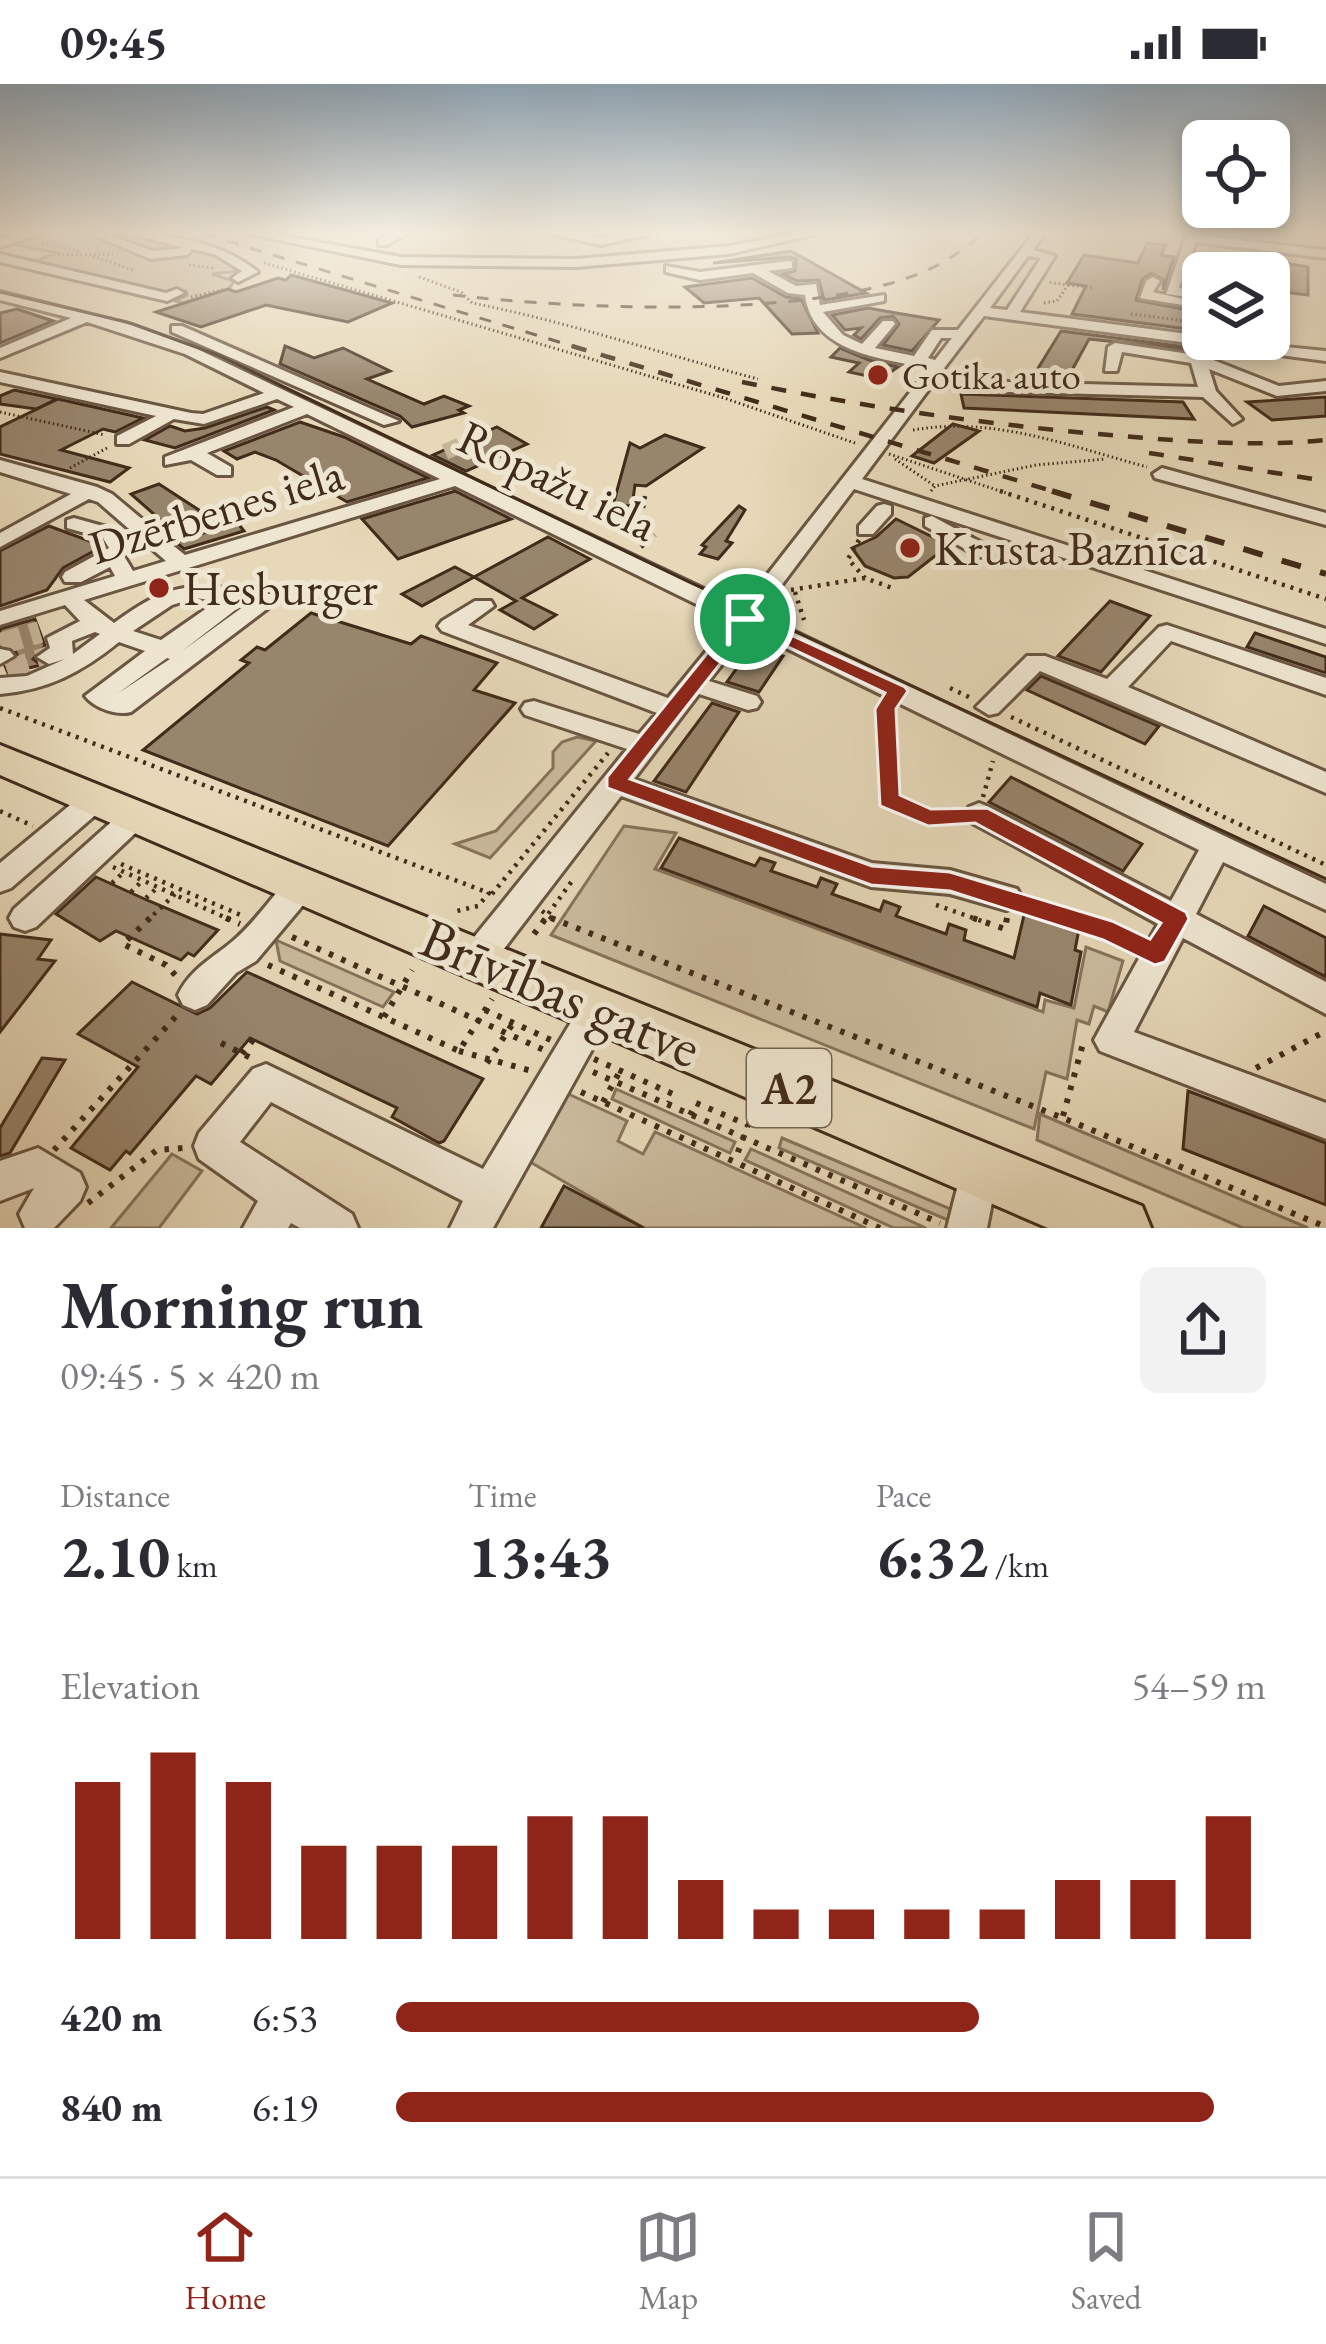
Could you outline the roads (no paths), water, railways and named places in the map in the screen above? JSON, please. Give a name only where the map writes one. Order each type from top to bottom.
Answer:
[{"type":"highway","name":"Brīvības gatve","points":[[0,759],[303,883],[485,978],[598,1008],[1120,1228]]},
{"type":"street","points":[[128,287],[167,297],[177,293]]},
{"type":"street","points":[[788,287],[810,289],[813,310],[834,336],[865,350],[918,361],[934,373],[974,386],[1208,392]]},
{"type":"street","points":[[485,978],[615,783],[844,489],[880,452],[999,287]]},
{"type":"street","points":[[1011,315],[1029,287]]},
{"type":"street","points":[[1149,287],[1145,295],[1182,298]]},
{"type":"street","name":"Ropažu iela","points":[[0,296],[87,316],[190,351],[1216,845],[1324,884]]},
{"type":"street","points":[[813,310],[879,298]]},
{"type":"street","points":[[0,309],[25,302]]},
{"type":"street","points":[[981,311],[1326,356]]},
{"type":"street","points":[[142,315],[386,419],[357,430]]},
{"type":"street","points":[[0,353],[87,316]]},
{"type":"street","points":[[865,350],[888,324]]},
{"type":"street","points":[[1160,333],[1159,326],[1182,326]]},
{"type":"street","points":[[918,361],[937,333],[963,335]]},
{"type":"street","points":[[1303,353],[1303,340],[1326,338]]},
{"type":"street","points":[[190,351],[213,342]]},
{"type":"street","points":[[1111,368],[1115,347],[1182,357]]},
{"type":"street","points":[[877,369],[891,356]]},
{"type":"street","points":[[1198,360],[1208,392],[1233,419]]},
{"type":"street","points":[[1200,360],[1277,391],[1326,386]]},
{"type":"street","points":[[0,376],[204,419],[280,393]]},
{"type":"street","points":[[171,461],[326,393]]},
{"type":"street","points":[[123,440],[170,415]]},
{"type":"street","points":[[421,464],[445,452]]},
{"type":"street","points":[[193,453],[224,471]]},
{"type":"street","points":[[0,466],[90,491],[182,563]]},
{"type":"street","points":[[1156,471],[1326,519]]},
{"type":"street","points":[[0,487],[25,473]]},
{"type":"street","name":"Dzērbenes iela","points":[[0,618],[72,587],[128,580],[456,480]]},
{"type":"street","points":[[844,489],[884,509],[953,531],[986,554]]},
{"type":"street","points":[[844,489],[1326,637]]},
{"type":"street","points":[[0,542],[90,491]]},
{"type":"street","points":[[866,530],[884,509]]},
{"type":"street","points":[[154,537],[205,522]]},
{"type":"street","points":[[74,524],[110,534],[120,549],[72,587],[80,613],[175,654]]},
{"type":"street","points":[[110,559],[117,561],[128,580]]},
{"type":"street","points":[[54,648],[122,633],[143,612],[192,591],[235,599]]},
{"type":"street","points":[[246,592],[269,599],[175,654],[246,592]]},
{"type":"street","points":[[483,606],[450,626],[672,710]]},
{"type":"street","points":[[2,669],[21,687],[45,680],[54,648],[96,623]]},
{"type":"street","points":[[1111,689],[1167,632],[1326,688]]},
{"type":"street","points":[[989,707],[1036,661],[1326,783]]},
{"type":"street","points":[[693,684],[748,702]]},
{"type":"street","points":[[534,709],[644,745]]},
{"type":"street","points":[[615,783],[871,875],[950,882],[1006,898]]},
{"type":"street","points":[[0,880],[97,798]]},
{"type":"street","points":[[25,918],[138,814]]},
{"type":"street","points":[[979,814],[1326,999]]},
{"type":"street","points":[[1216,845],[1112,1040],[1326,1121]]},
{"type":"street","points":[[195,995],[261,932],[303,883]]},
{"type":"street","points":[[470,1228],[598,1008]]},
{"type":"street","points":[[338,1228],[275,1212],[213,1146],[266,1081],[491,1194]]},
{"type":"street","points":[[967,1228],[980,1168]]},
{"type":"street","points":[[0,1180],[48,1189]]},
{"type":"tunnel","points":[[445,452],[465,443]]},
{"type":"tunnel","points":[[0,644],[40,632]]},
{"type":"tunnel","points":[[7,671],[49,657]]},
{"type":"tram line","points":[[0,292],[127,322],[218,355],[689,582],[1326,879]]},
{"type":"railway","points":[[379,287],[582,349]]},
{"type":"railway","points":[[453,295],[634,307],[705,306],[775,303],[871,287]]},
{"type":"railway","points":[[572,346],[1062,494]]},
{"type":"railway","points":[[742,382],[1052,430],[1211,442],[1326,440]]},
{"type":"railway","points":[[1149,453],[1326,481]]},
{"type":"railway","points":[[1052,491],[1326,574]]},
{"type":"place","name":"Gotika auto","points":[[878,375]]},
{"type":"place","name":"Krusta Baznīca","points":[[910,548]]},
{"type":"place","name":"Hesburger","points":[[159,588]]}]
